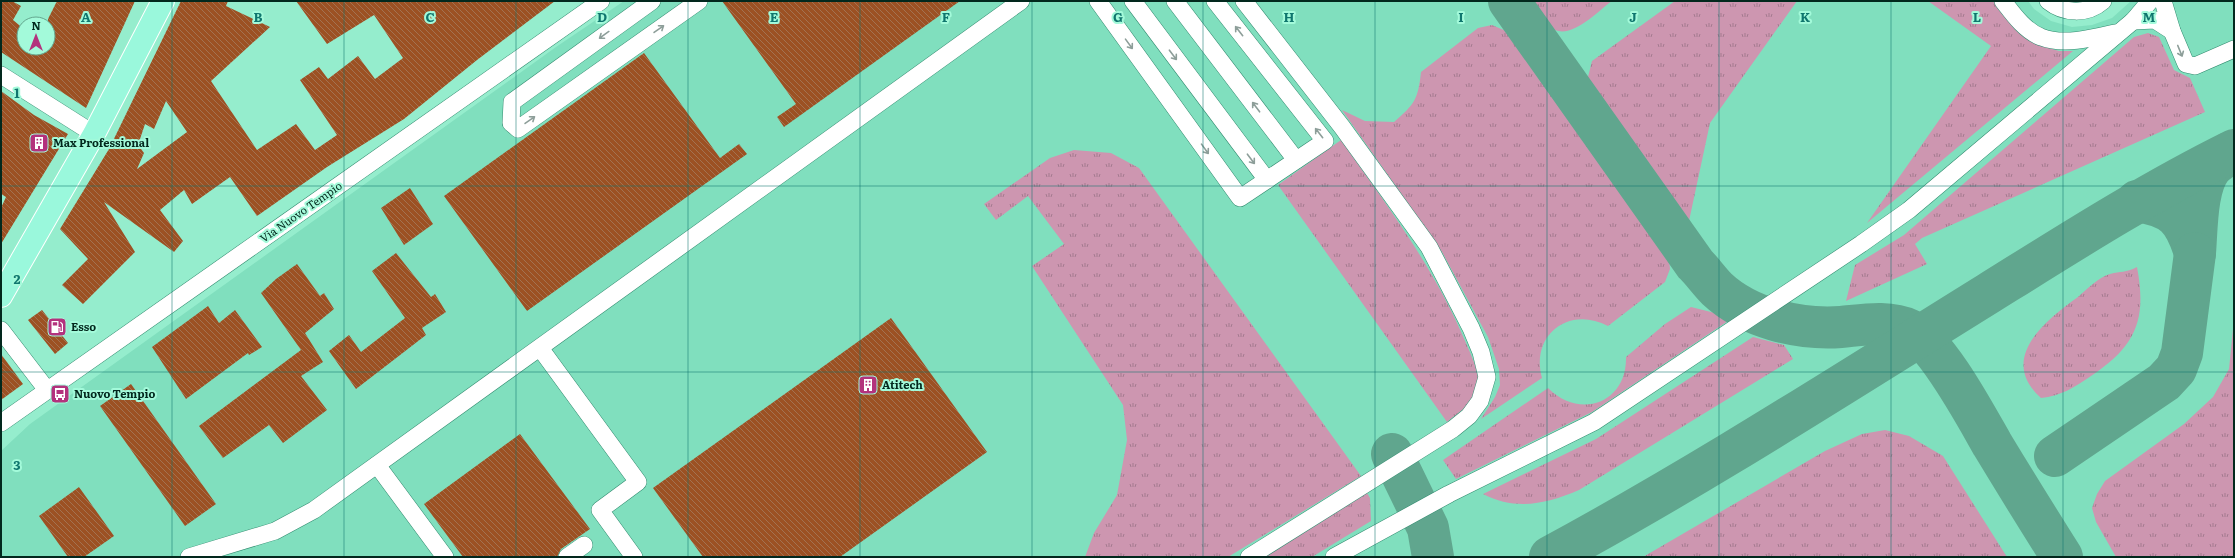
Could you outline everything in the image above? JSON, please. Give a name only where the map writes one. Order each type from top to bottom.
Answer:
[{"type":"main road","points":[[1,296],[94,134],[163,1]]},
{"type":"street","name":"Via Nuovo Tempio","points":[[1,423],[601,1]]},
{"type":"street","points":[[652,1],[512,102],[512,123],[518,129],[699,1]]},
{"type":"street","points":[[189,557],[275,531],[314,510],[1021,1]]},
{"type":"street","points":[[1098,1],[1240,198],[1325,141],[1215,1]]},
{"type":"street","points":[[1133,1],[1267,180]]},
{"type":"street","points":[[1175,1],[1296,160]]},
{"type":"street","points":[[1244,1],[1342,127],[1429,247],[1471,328],[1481,352],[1486,377],[1480,402],[1468,416],[1453,429],[1249,557]]},
{"type":"street","points":[[2003,1],[2018,20],[2041,37],[2066,41],[2088,40],[2120,32]]},
{"type":"street","points":[[2048,1],[2057,9],[2074,12],[2087,10],[2103,1]]},
{"type":"street","points":[[1334,557],[1448,494],[1594,422],[1861,244],[1908,210],[2120,32],[2133,21],[2150,1]]},
{"type":"street","points":[[2163,1],[2183,58],[2191,66],[2234,49]]},
{"type":"street","points":[[2133,21],[2155,20],[2172,30]]},
{"type":"street","points":[[1,75],[94,134]]},
{"type":"street","points":[[1,330],[47,390]]},
{"type":"street","points":[[540,348],[638,482],[600,510],[634,557]]},
{"type":"street","points":[[377,465],[445,557]]},
{"type":"street","points":[[567,557],[584,544]]},
{"type":"shaded area","points":[[624,1],[2028,1],[2034,9],[2051,21],[2072,27],[2092,25],[2112,18],[2131,1],[2234,1],[2234,557],[1,557],[1,451],[30,424],[556,47]]},
{"type":"green space","points":[[1530,1],[1612,1],[1573,29],[1556,31],[1548,26]]},
{"type":"green space","points":[[1675,1],[1797,1],[1710,123],[1689,221],[1587,81],[1592,61]]},
{"type":"green space","points":[[1928,1],[1998,1],[2042,46],[2059,51],[2073,51],[1867,223],[1991,46]]},
{"type":"green space","points":[[1492,25],[1506,31],[1669,259],[1670,269],[1665,282],[1608,326],[1593,320],[1580,319],[1567,322],[1556,328],[1547,337],[1542,349],[1540,363],[1542,378],[1481,419],[1495,397],[1500,385],[1499,369],[1488,337],[1442,252],[1342,110],[1365,121],[1394,122],[1407,110],[1417,95],[1421,72],[1478,28]]},
{"type":"green space","points":[[2148,33],[2159,37],[2174,70],[2190,78],[2205,112],[1922,238],[1915,244],[1927,264],[1846,301],[1855,265],[1904,235],[2134,37]]},
{"type":"green space","points":[[1341,140],[1393,214],[1425,263],[1453,315],[1473,360],[1479,379],[1476,395],[1469,404],[1447,422],[1278,185]]},
{"type":"green space","points":[[1074,150],[1111,153],[1139,168],[1361,476],[1228,557],[1085,557],[1094,533],[1117,495],[1127,440],[1123,405],[1032,266],[1064,244],[1028,196],[996,220],[984,204],[1050,158]]},
{"type":"green space","points":[[2137,267],[2140,286],[2139,317],[2135,330],[2128,342],[2119,354],[2079,384],[2061,393],[2041,398],[2029,383],[2024,369],[2025,355],[2031,341],[2053,317],[2097,280],[2110,274]]},
{"type":"green space","points":[[1691,307],[1715,313],[1728,321],[1592,412],[1456,479],[1443,460],[1548,388],[1561,398],[1574,403],[1587,404],[1599,402],[1610,395],[1619,386],[1624,373],[1626,357],[1665,324]]},
{"type":"green space","points":[[2234,319],[2234,557],[2116,557],[2096,522],[2092,508],[2097,494],[2105,481],[2184,424],[2213,397],[2229,369]]},
{"type":"green space","points":[[1753,337],[1784,345],[1793,359],[1579,490],[1555,499],[1531,504],[1507,503],[1483,494],[1596,439]]},
{"type":"green space","points":[[1885,430],[1909,436],[1943,456],[2007,557],[1643,557],[1825,451],[1862,434]]},
{"type":"green space","points":[[1367,493],[1370,498],[1371,521],[1312,557],[1265,557]]},
{"type":"building","points":[[1,1],[12,1],[21,6],[13,20],[16,22],[16,56],[56,56],[56,16],[50,16],[57,1],[135,1],[86,108],[1,52]]},
{"type":"building","points":[[181,1],[228,1],[226,6],[270,27],[211,81],[257,150],[296,124],[315,150],[337,135],[300,80],[319,67],[328,79],[358,56],[375,79],[403,58],[374,15],[327,44],[296,1],[555,1],[477,60],[404,119],[327,167],[257,216],[230,177],[192,204],[184,190],[160,210],[183,241],[174,252],[104,202],[135,252],[83,304],[62,285],[88,259],[60,229],[109,149]],"holes":[[[166,101],[187,132],[137,169],[144,153],[138,145],[145,124],[154,129]]]},
{"type":"building","points":[[722,1],[960,1],[784,127],[777,117],[796,104]]},
{"type":"building","points":[[644,53],[720,158],[739,144],[747,154],[527,311],[444,196]]},
{"type":"building","points":[[1,91],[34,115],[68,134],[1,244],[1,208],[6,197],[1,194]]},
{"type":"building","points":[[410,188],[433,224],[404,245],[381,208]]},
{"type":"building","points":[[396,253],[431,297],[435,294],[446,312],[422,328],[426,335],[356,389],[329,351],[349,335],[361,352],[405,318],[372,271]]},
{"type":"building","points":[[297,264],[320,296],[324,293],[334,309],[305,333],[323,362],[301,376],[327,410],[283,443],[269,425],[223,458],[199,426],[301,350],[261,293],[276,279]]},
{"type":"building","points":[[208,306],[219,323],[235,310],[262,347],[249,355],[248,353],[186,399],[152,347]]},
{"type":"building","points":[[42,310],[68,343],[55,354],[28,320]]},
{"type":"building","name":"Atitech","points":[[891,318],[987,452],[840,557],[703,557],[653,488]]},
{"type":"building","points":[[1,354],[23,384],[1,400]]},
{"type":"building","points":[[131,384],[216,504],[185,526],[100,406]]},
{"type":"building","points":[[520,434],[590,529],[561,549],[557,557],[463,557],[424,504]]},
{"type":"building","points":[[79,487],[114,536],[84,557],[68,557],[39,516]]},
{"type":"taxiway","points":[[1509,1],[1695,264],[1717,289],[1744,308],[1759,315],[1791,324],[1825,327],[1884,324],[1902,327],[1921,337],[1944,364],[1955,381],[2062,557]]},
{"type":"taxiway","points":[[1550,557],[1717,462],[2110,218],[2171,183],[2234,150]]},
{"type":"taxiway","points":[[2137,201],[2160,207],[2176,216],[2182,223],[2195,253],[2198,208],[2203,185],[2212,167],[2229,153]]},
{"type":"taxiway","points":[[2055,456],[2164,382],[2176,369],[2182,353],[2195,253]]},
{"type":"taxiway","points":[[1392,454],[1428,528],[1433,557]]},
{"type":"place","name":"Max Professional","points":[[39,143]]},
{"type":"place","name":"Esso","points":[[57,327]]},
{"type":"place","name":"Atitech","points":[[868,385]]},
{"type":"place","name":"Nuovo Tempio","points":[[60,394]]}]
